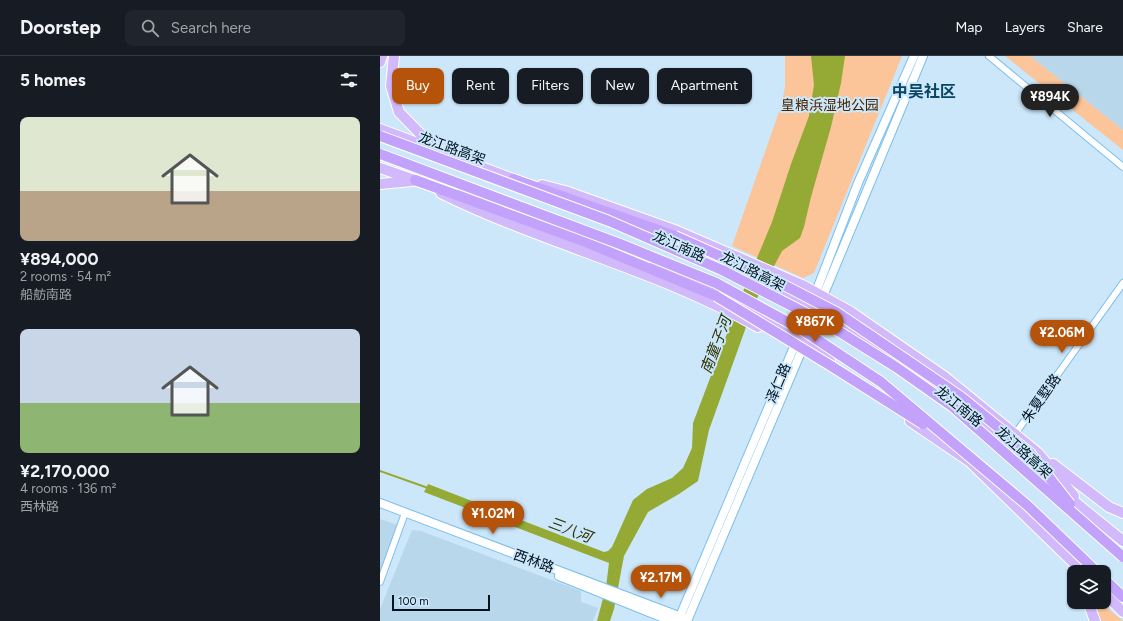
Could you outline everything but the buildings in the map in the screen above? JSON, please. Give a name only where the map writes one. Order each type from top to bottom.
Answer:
[{"type":"highway","name":"龙江路高架","points":[[380,136],[609,222],[722,270],[827,324],[896,367],[953,407],[1123,557]]},
{"type":"highway","name":"龙江路高架","points":[[380,154],[620,244],[716,284],[804,331],[881,382],[1027,505],[1090,565]]},
{"type":"highway","points":[[514,179],[675,236],[776,281],[836,312],[961,398],[1030,453],[1086,525]]},
{"type":"highway","points":[[414,180],[583,242],[716,296],[828,364],[959,447]]},
{"type":"highway","points":[[1111,585],[1123,597]]},
{"type":"main road","points":[[380,62],[382,56]]},
{"type":"main road","points":[[394,56],[391,86],[400,112],[436,150]]},
{"type":"main road","name":"龙江南路","points":[[380,129],[514,179],[674,242],[813,310],[917,372],[1123,541]]},
{"type":"main road","name":"龙江南路","points":[[380,168],[414,180],[505,204],[649,260],[738,301],[758,312],[802,339],[878,398],[968,461],[1076,565]]},
{"type":"main road","points":[[514,179],[565,191],[677,231],[775,273],[819,294],[851,312],[945,377],[1038,453],[1109,507],[1123,513]]},
{"type":"main road","points":[[380,184],[414,180],[476,210],[667,283],[730,311],[878,398]]},
{"type":"main road","points":[[972,418],[1038,453],[1089,513]]},
{"type":"main road","points":[[1067,556],[1071,565]]},
{"type":"main road","points":[[1111,600],[1123,612]]},
{"type":"main road","points":[[1091,609],[1095,621]]},
{"type":"street","name":"泽仁路","points":[[683,619],[798,350],[858,183],[914,56]]},
{"type":"street","name":"泽仁路","points":[[819,294],[923,56]]},
{"type":"street","points":[[989,56],[1123,167]]},
{"type":"street","name":"朱夏墅路","points":[[1015,434],[1123,283]]},
{"type":"street","name":"西林路","points":[[380,503],[404,516]]},
{"type":"street","name":"西林路","points":[[380,509],[404,516],[598,588],[671,621]]},
{"type":"street","points":[[380,582],[404,516]]},
{"type":"street","name":"西林路","points":[[627,600],[683,619]]},
{"type":"shaded area","points":[[811,56],[845,56],[841,83],[831,127],[800,238],[782,251],[755,302],[709,430],[698,481],[648,512],[624,556],[614,609],[610,621],[597,621],[606,587],[609,563],[424,492],[428,484],[604,552],[608,551],[612,547],[633,500],[647,489],[672,478],[683,468],[692,448],[693,423],[742,294],[772,222],[809,116],[814,85]]},
{"type":"shaded area","points":[[1030,56],[1123,56],[1123,130]]},
{"type":"shaded area","points":[[380,519],[398,525],[380,572]]},
{"type":"shaded area","points":[[412,530],[421,531],[581,591],[581,602],[598,608],[593,621],[380,621],[380,609]]},
{"type":"green space","name":"皇粮浜湿地公园","points":[[785,56],[902,56],[814,273],[803,278],[732,246],[780,109],[785,88]]},
{"type":"green space","points":[[1005,56],[1030,56],[1123,130],[1123,150]]},
{"type":"green space","points":[[1094,609],[1108,609],[1123,621],[1100,621]]},
{"type":"waterway","name":"三八河","points":[[380,471],[428,488]]},
{"type":"district","name":"中吴社区","points":[[924,91]]},
{"type":"water label","name":"南童子河","points":[[716,345]]}]
